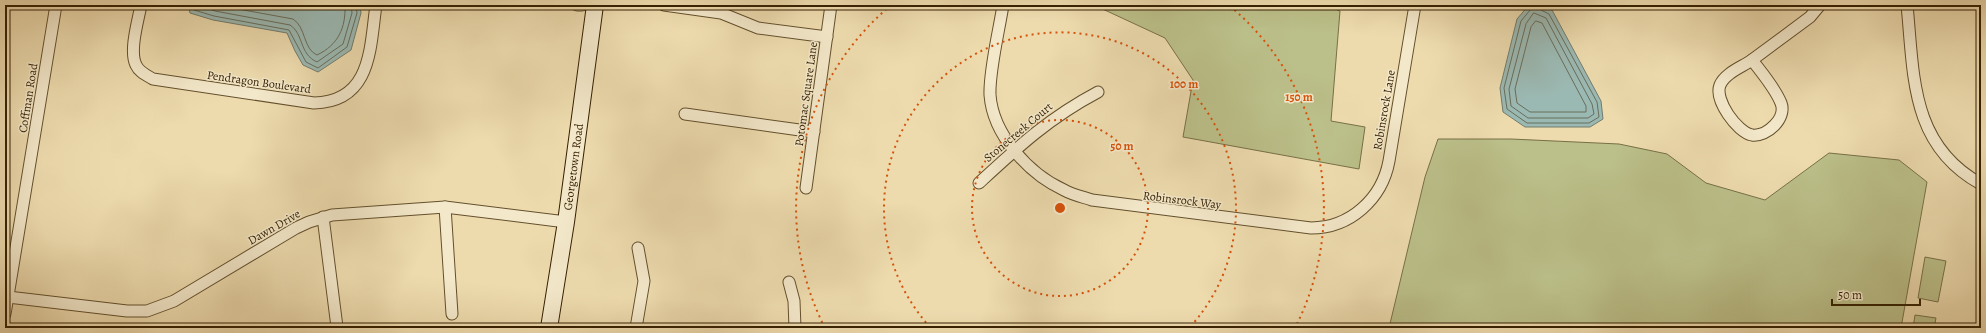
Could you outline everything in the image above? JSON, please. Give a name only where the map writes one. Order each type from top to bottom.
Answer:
[{"type":"main road","name":"Georgetown Road","points":[[549,328],[566,222],[594,5]]},
{"type":"street","name":"Coffman Road","points":[[5,314],[56,5]]},
{"type":"street","name":"Pendragon Boulevard","points":[[141,5],[133,56],[136,65],[141,72],[153,79],[314,103],[326,102],[341,96],[355,86],[362,77],[368,62],[376,5]]},
{"type":"street","points":[[577,5],[582,5]]},
{"type":"street","points":[[664,5],[721,13],[758,28],[827,37]]},
{"type":"street","name":"Potomac Square Lane","points":[[806,188],[831,5]]},
{"type":"street","name":"Robinsrock Way","points":[[1003,5],[991,80],[990,96],[996,123],[1004,138],[1038,174],[1059,188],[1084,198],[1105,203],[1299,228],[1328,226],[1339,223],[1359,211]]},
{"type":"street","name":"Robinsrock Lane","points":[[1359,211],[1378,191],[1388,166],[1415,5]]},
{"type":"street","points":[[1752,60],[1779,99],[1782,109],[1781,117],[1776,123],[1763,133],[1754,135],[1740,128],[1721,103],[1718,93],[1720,84],[1725,78],[1810,17],[1820,5]]},
{"type":"street","points":[[1907,5],[1915,92],[1922,115],[1931,135],[1950,160],[1971,178],[1981,184]]},
{"type":"street","name":"Stonecreek Court","points":[[979,183],[1033,133],[1063,111],[1098,92]]},
{"type":"street","points":[[685,114],[814,132]]},
{"type":"street","name":"Dawn Drive","points":[[8,297],[127,311],[156,309],[174,301],[296,228],[323,217],[445,207],[566,222]]},
{"type":"street","points":[[445,207],[452,314]]},
{"type":"street","points":[[323,217],[337,328]]},
{"type":"street","points":[[636,328],[644,281],[638,248]]},
{"type":"street","points":[[789,282],[794,301],[795,328]]},
{"type":"green space","points":[[1094,5],[1325,5],[1340,11],[1331,121],[1365,127],[1359,169],[1183,137],[1193,80],[1165,38]]},
{"type":"green space","points":[[1438,139],[1511,139],[1619,144],[1667,154],[1706,183],[1765,200],[1829,153],[1899,160],[1927,182],[1901,328],[1389,328],[1425,177]]},
{"type":"green space","points":[[1925,257],[1946,261],[1938,302],[1918,298]]},
{"type":"green space","points":[[1915,315],[1936,318],[1934,328],[1913,328]]},
{"type":"water","points":[[188,5],[360,5],[361,13],[351,50],[318,72],[303,65],[287,33],[213,20],[190,13]]},
{"type":"water","points":[[1529,5],[1539,5],[1552,10],[1601,101],[1603,119],[1590,127],[1525,127],[1503,112],[1500,88],[1517,19]]}]
